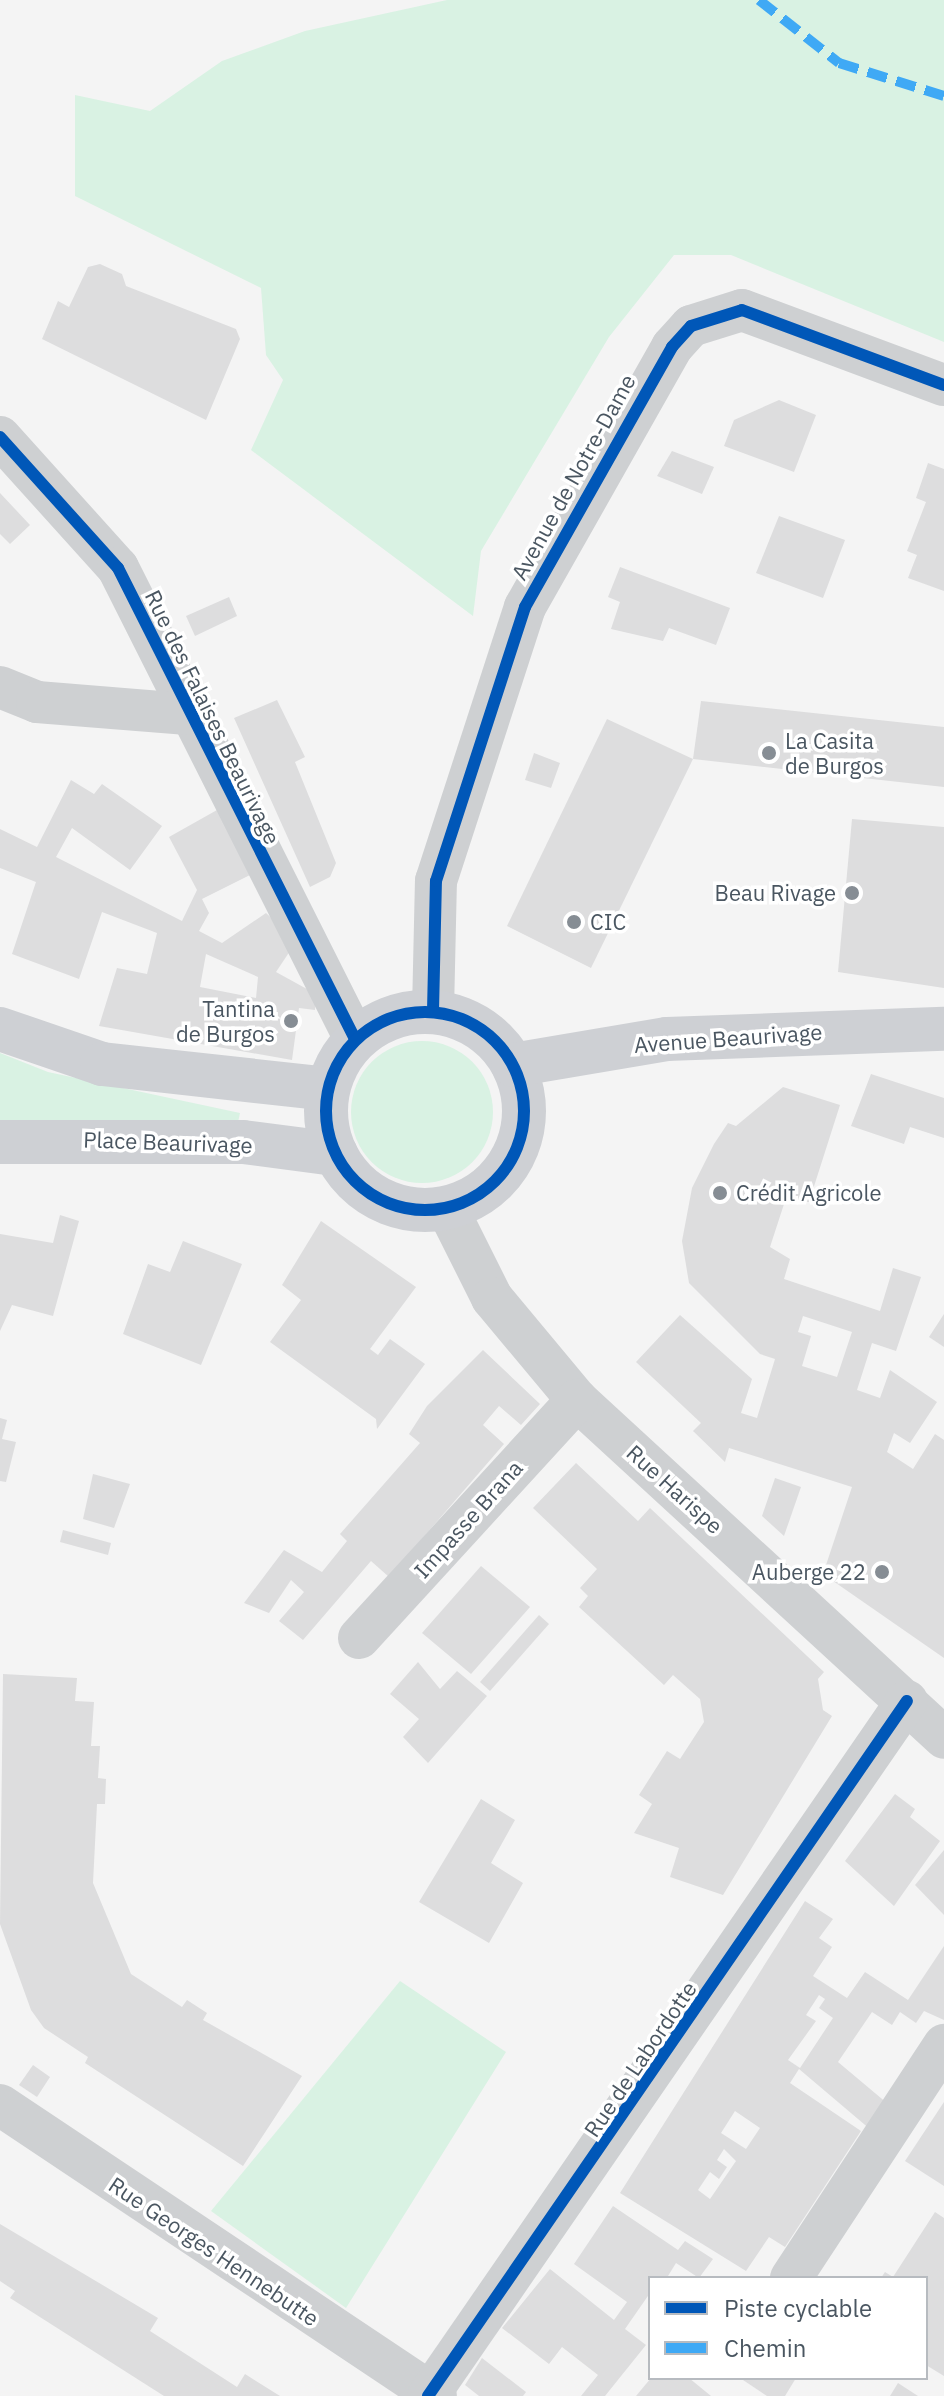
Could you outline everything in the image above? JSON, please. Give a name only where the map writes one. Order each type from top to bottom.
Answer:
[{"type":"main road","points":[[433,1011],[480,1028],[513,1065],[524,1115],[509,1165],[471,1199],[447,1208],[420,1210],[370,1194],[336,1154],[326,1122],[328,1089],[355,1039],[379,1023],[433,1011]]},
{"type":"main road","points":[[0,1029],[102,1064],[328,1089]]},
{"type":"main road","name":"Avenue Beaurivage","points":[[513,1065],[667,1039],[944,1029]]},
{"type":"main road","name":"Place Beaurivage","points":[[0,1142],[243,1142],[336,1154]]},
{"type":"street","name":"Avenue de Notre-Dame","points":[[433,1011],[436,881],[525,607],[672,347],[691,326],[742,310],[944,385]]},
{"type":"street","name":"Rue des Falaises Beaurivage","points":[[0,437],[118,568],[185,714],[355,1039]]},
{"type":"street","points":[[0,687],[37,702],[185,714]]},
{"type":"street","name":"Rue Harispe","points":[[447,1208],[492,1298],[577,1400],[944,1738]]},
{"type":"street","name":"Impasse Brana","points":[[359,1638],[577,1400]]},
{"type":"street","name":"Rue de Labordotte","points":[[432,2395],[907,1701]]},
{"type":"street","points":[[792,2276],[944,2045]]},
{"type":"street","name":"Rue Georges Hennebutte","points":[[0,2105],[432,2395]]},
{"type":"green space","points":[[447,0],[944,0],[944,342],[731,255],[674,255],[609,337],[481,551],[473,616],[251,450],[283,380],[266,355],[261,288],[75,196],[75,95],[150,111],[222,61],[305,31]]},
{"type":"green space","points":[[422,1041],[449,1046],[472,1062],[488,1085],[493,1112],[488,1139],[472,1162],[449,1178],[422,1183],[395,1178],[372,1162],[356,1139],[351,1112],[356,1085],[372,1062],[395,1046]]},
{"type":"green space","points":[[0,1053],[48,1072],[240,1113],[237,1127],[0,1122]]},
{"type":"green space","points":[[400,1981],[506,2052],[346,2308],[211,2211]]},
{"type":"building","points":[[100,264],[122,274],[126,286],[236,329],[240,339],[206,420],[42,339],[58,301],[69,307],[88,267]]},
{"type":"building","points":[[779,400],[816,415],[794,472],[724,446],[734,420]]},
{"type":"building","points":[[672,451],[714,467],[702,494],[657,476]]},
{"type":"building","points":[[928,463],[944,469],[944,591],[908,578],[917,555],[907,551],[926,502],[916,498]]},
{"type":"building","points":[[0,493],[30,525],[10,544],[0,534]]},
{"type":"building","points":[[779,516],[845,540],[823,598],[756,573]]},
{"type":"building","points":[[620,567],[730,608],[716,645],[669,628],[663,641],[611,629],[620,602],[608,597]]},
{"type":"building","points":[[229,597],[237,616],[195,636],[186,616]]},
{"type":"building","points":[[277,700],[305,757],[295,762],[336,863],[330,877],[310,887],[234,718]]},
{"type":"building","points":[[701,701],[944,727],[944,787],[693,759]]},
{"type":"building","points":[[607,719],[693,759],[591,968],[507,926]]},
{"type":"building","points":[[534,753],[560,763],[551,788],[525,780]]},
{"type":"building","points":[[71,780],[94,794],[102,784],[162,826],[130,870],[72,828],[56,857],[182,921],[197,890],[169,837],[217,810],[252,874],[202,899],[209,913],[199,931],[222,943],[266,913],[282,928],[292,948],[276,972],[316,994],[315,1010],[299,1008],[292,1060],[99,1026],[117,968],[147,974],[157,933],[102,912],[79,979],[12,954],[36,882],[0,868],[0,829],[37,847]],"holes":[[[206,954],[258,977],[256,998],[200,987]]]},
{"type":"building","points":[[852,819],[944,827],[944,988],[838,972]]},
{"type":"building","points":[[871,1074],[944,1098],[944,1138],[910,1127],[904,1144],[851,1126]]},
{"type":"building","points":[[783,1087],[840,1105],[809,1202],[785,1201],[770,1247],[790,1259],[784,1279],[880,1311],[893,1268],[921,1277],[896,1351],[872,1343],[857,1390],[880,1398],[890,1370],[937,1402],[910,1443],[894,1433],[887,1452],[913,1469],[935,1434],[944,1440],[944,1658],[823,1574],[852,1487],[729,1448],[725,1462],[693,1431],[701,1423],[636,1362],[680,1315],[752,1379],[741,1413],[757,1418],[775,1359],[760,1354],[689,1283],[682,1241],[692,1188],[728,1123],[736,1126]],"holes":[[[803,1316],[852,1332],[837,1377],[802,1366],[811,1336],[798,1332]]]},
{"type":"building","points":[[60,1215],[79,1221],[53,1316],[12,1305],[0,1331],[0,1234],[53,1243]]},
{"type":"building","points":[[321,1221],[416,1287],[370,1349],[378,1355],[390,1339],[425,1364],[377,1429],[376,1419],[270,1342],[301,1300],[282,1285]]},
{"type":"building","points":[[183,1241],[242,1264],[201,1365],[123,1334],[148,1264],[170,1272]]},
{"type":"building","points":[[944,1314],[944,1347],[929,1337]]},
{"type":"building","points":[[483,1350],[540,1404],[521,1425],[499,1406],[483,1425],[504,1444],[389,1577],[371,1561],[303,1640],[279,1621],[304,1592],[291,1580],[269,1613],[244,1603],[284,1550],[322,1572],[347,1541],[340,1534],[420,1443],[409,1434],[427,1406]]},
{"type":"building","points":[[0,1418],[7,1420],[2,1439],[16,1442],[6,1482],[0,1481]]},
{"type":"building","points":[[576,1463],[638,1521],[650,1508],[824,1672],[818,1679],[823,1710],[832,1716],[723,1895],[670,1877],[679,1848],[634,1833],[652,1804],[639,1795],[667,1751],[680,1759],[704,1722],[700,1699],[673,1675],[664,1685],[579,1607],[588,1596],[580,1588],[597,1569],[533,1508]]},
{"type":"building","points":[[93,1474],[130,1484],[114,1528],[83,1519]]},
{"type":"building","points":[[775,1478],[801,1487],[784,1536],[762,1516]]},
{"type":"building","points":[[63,1530],[111,1543],[108,1555],[60,1542]]},
{"type":"building","points":[[481,1566],[530,1607],[471,1674],[422,1633]]},
{"type":"building","points":[[539,1615],[549,1624],[490,1691],[480,1682]]},
{"type":"building","points":[[418,1662],[440,1689],[457,1671],[487,1696],[428,1763],[403,1737],[419,1719],[390,1694]]},
{"type":"building","points":[[3,1674],[77,1678],[75,1701],[94,1702],[91,1746],[100,1746],[98,1778],[106,1779],[105,1804],[97,1804],[93,1883],[131,1974],[182,2007],[187,2000],[207,2013],[203,2020],[302,2076],[243,2166],[85,2063],[88,2057],[44,2028],[31,2010],[0,1924]]},
{"type":"building","points":[[895,1794],[915,1809],[910,1817],[940,1841],[894,1906],[845,1861]]},
{"type":"building","points":[[481,1799],[515,1820],[491,1863],[523,1883],[489,1943],[419,1902]]},
{"type":"building","points":[[944,1850],[944,1915],[915,1885]]},
{"type":"building","points":[[805,1901],[833,1919],[819,1938],[832,1947],[813,1976],[847,1998],[865,1972],[908,2000],[944,1946],[944,2020],[924,2011],[916,2023],[900,2012],[892,2025],[872,2012],[838,2062],[888,2104],[871,2130],[799,2069],[790,2083],[861,2131],[785,2247],[769,2237],[746,2271],[620,2193]],"holes":[[[819,1995],[825,1999],[819,2008],[833,2018],[800,2068],[788,2060],[816,2021],[806,2015]],[[735,2111],[760,2128],[746,2149],[721,2133]],[[724,2149],[736,2161],[710,2199],[698,2190],[710,2172],[719,2179],[727,2167],[717,2160]]]},
{"type":"building","points":[[33,2065],[50,2077],[37,2097],[19,2085]]},
{"type":"building","points":[[944,2102],[944,2186],[905,2161]]},
{"type":"building","points":[[613,2206],[678,2250],[685,2241],[713,2259],[700,2276],[676,2263],[668,2276],[648,2276],[648,2296],[625,2329],[646,2345],[605,2396],[581,2396],[598,2375],[562,2347],[549,2364],[502,2328],[550,2269],[614,2320],[627,2302],[574,2264]]},
{"type":"building","points":[[935,2212],[944,2218],[944,2376],[928,2366],[928,2276],[894,2276]]},
{"type":"building","points":[[0,2224],[158,2318],[150,2331],[237,2387],[245,2374],[280,2396],[164,2396],[10,2298],[15,2291],[0,2281]]},
{"type":"building","points":[[482,2358],[526,2392],[523,2396],[479,2396],[465,2385]]},
{"type":"building","points":[[649,2380],[691,2380],[711,2396],[636,2396]]},
{"type":"building","points":[[743,2380],[795,2380],[785,2396],[767,2396]]},
{"type":"building","points":[[898,2383],[918,2396],[890,2396]]},
{"type":"marked path","points":[[759,0],[839,63],[944,96]]},
{"type":"cycle path","points":[[433,1011],[436,881],[525,607],[672,347],[691,326],[742,310],[944,385]]},
{"type":"cycle path","points":[[0,437],[118,568],[355,1039]]},
{"type":"cycle path","points":[[425,1012],[463,1020],[495,1041],[516,1073],[524,1111],[516,1149],[495,1181],[463,1202],[425,1210],[387,1202],[355,1181],[334,1149],[326,1111],[334,1073],[355,1041],[387,1020],[425,1012]]},
{"type":"cycle path","points":[[428,2396],[907,1701]]},
{"type":"place","name":"La Casita de Burgos","points":[[769,753]]},
{"type":"place","name":"Beau Rivage","points":[[852,893]]},
{"type":"place","name":"CIC","points":[[574,922]]},
{"type":"place","name":"Tantina de Burgos","points":[[291,1021]]},
{"type":"place","name":"Crédit Agricole","points":[[720,1193]]},
{"type":"place","name":"Auberge 22","points":[[882,1572]]}]
